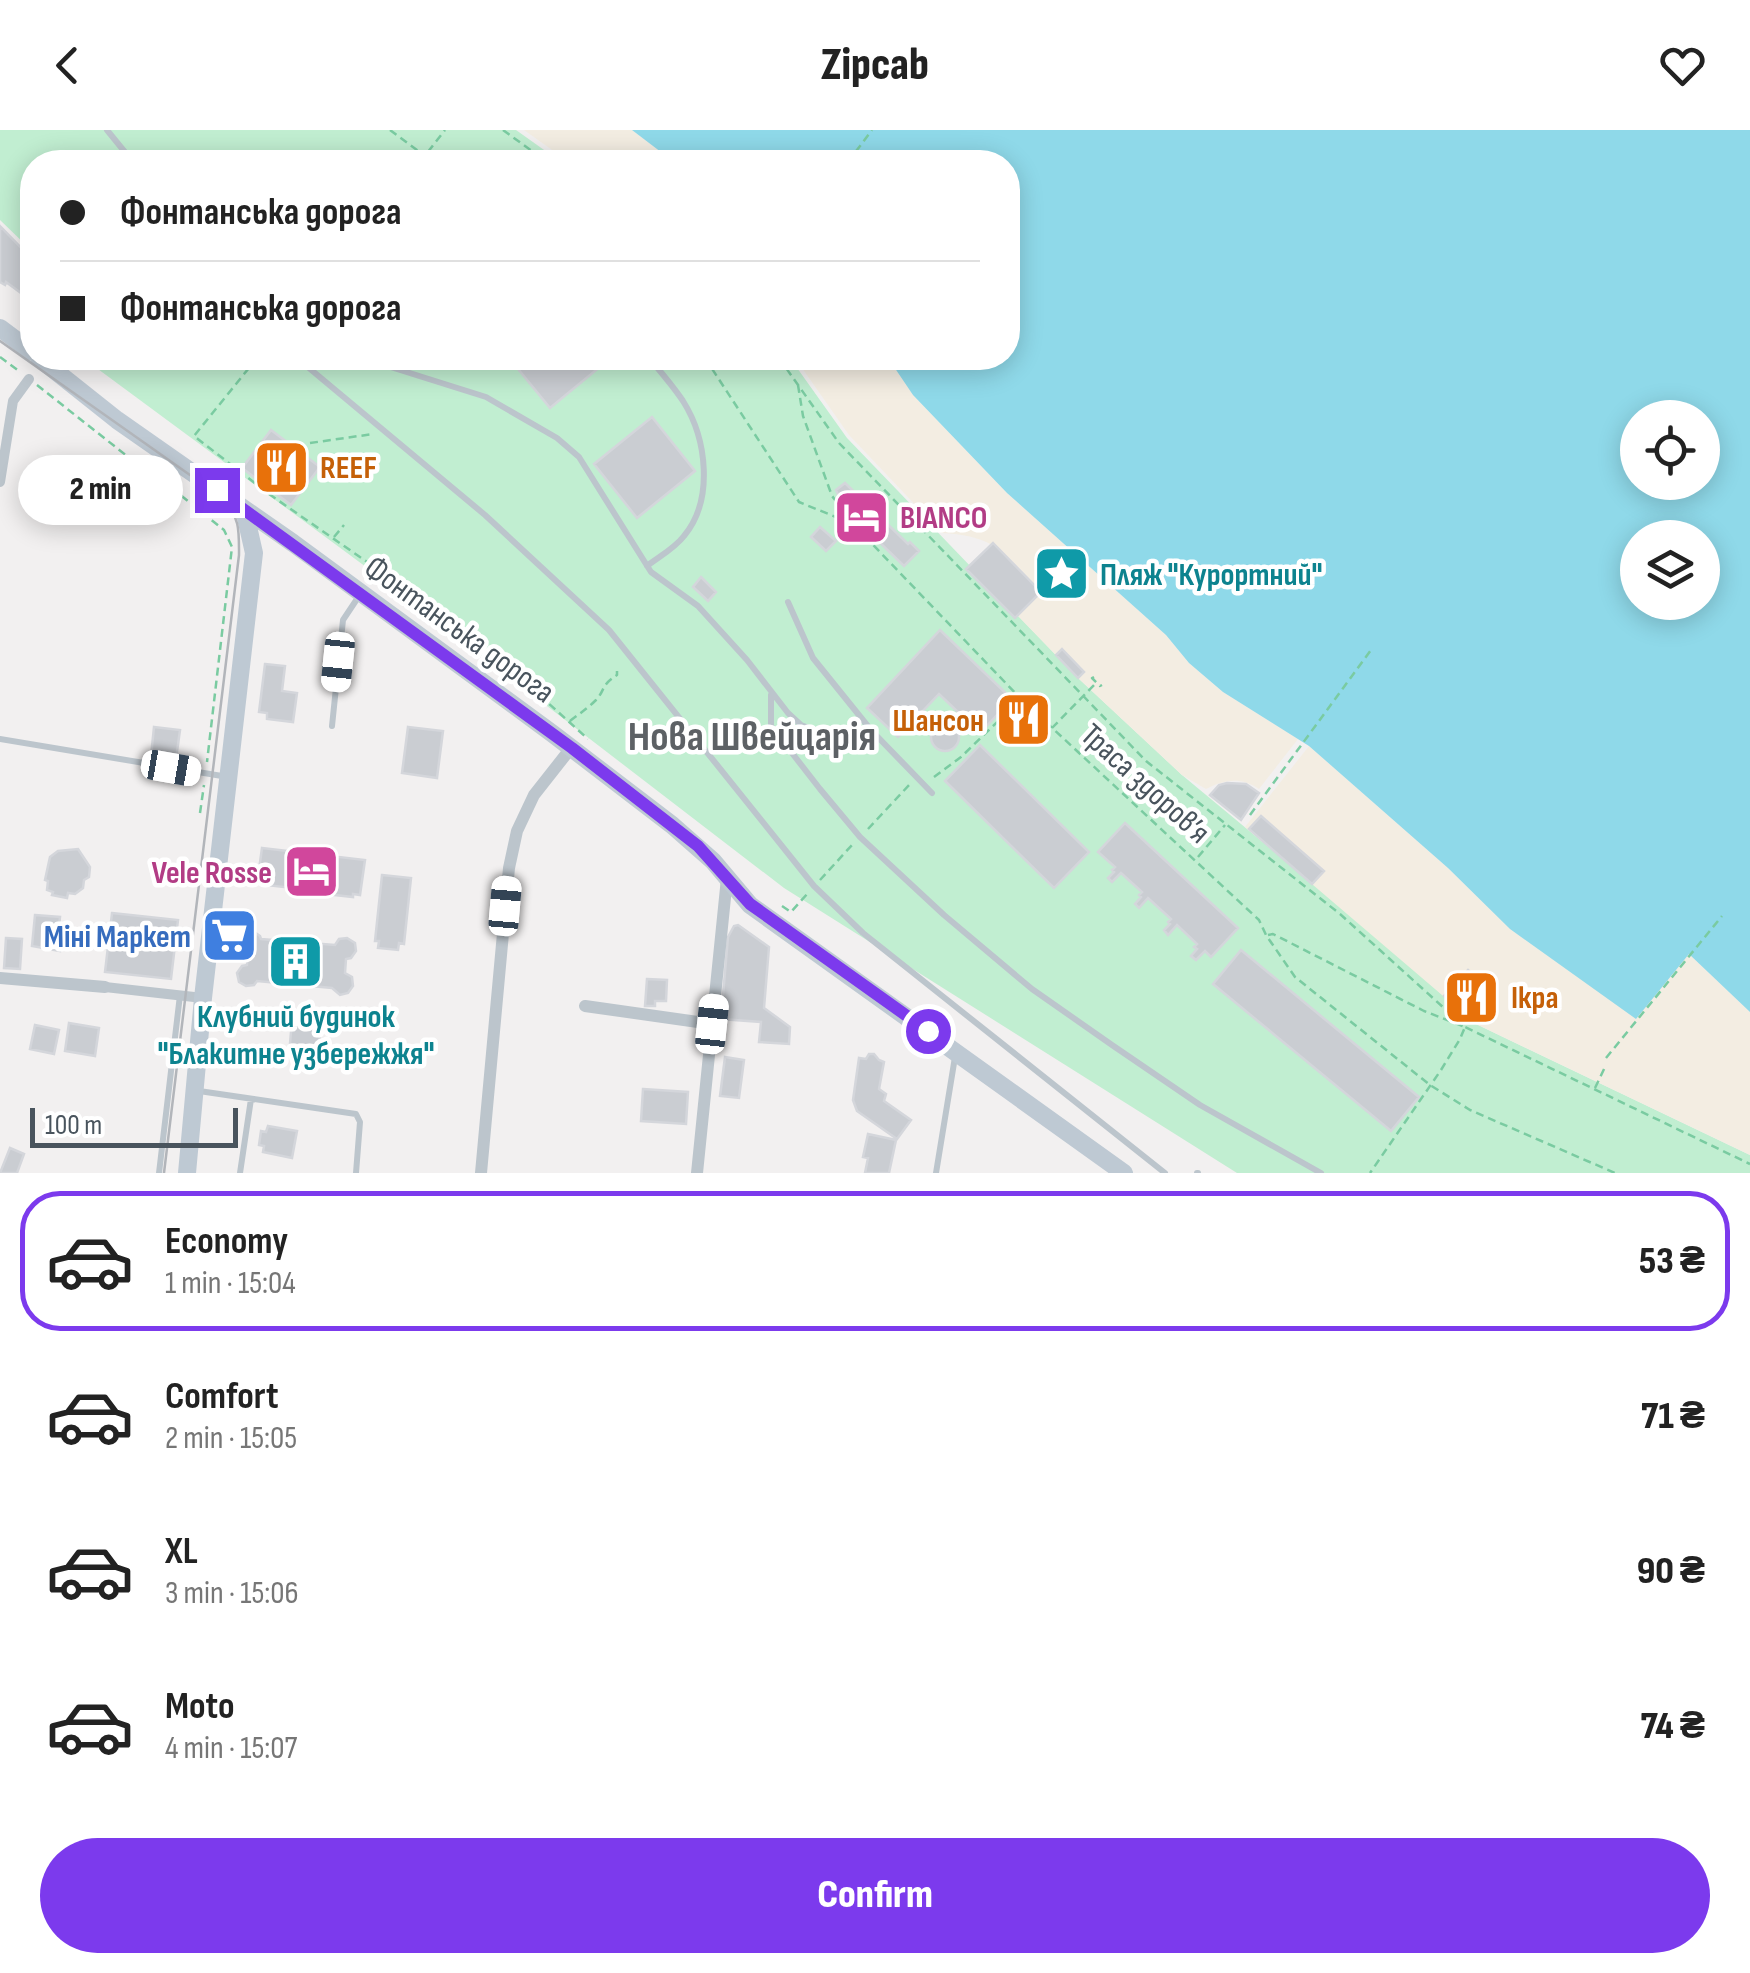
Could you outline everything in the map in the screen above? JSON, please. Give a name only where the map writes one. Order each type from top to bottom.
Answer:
[{"type":"main road","name":"Фонтанська дорога","points":[[54,370],[117,420],[572,748],[698,846],[750,904],[1120,1171]]},
{"type":"main road","points":[[186,1173],[254,553],[244,509]]},
{"type":"main road","points":[[254,553],[263,547],[293,544]]},
{"type":"street","points":[[0,482],[13,401],[30,379]]},
{"type":"street","points":[[482,1173],[508,868],[517,831],[534,796],[572,748]]},
{"type":"street","points":[[697,1173],[727,878]]},
{"type":"street","points":[[0,978],[203,998]]},
{"type":"street","points":[[585,1006],[712,1024]]},
{"type":"lane","points":[[107,130],[123,150]]},
{"type":"lane","points":[[313,370],[485,515],[609,630],[814,886],[838,910],[1166,1173]]},
{"type":"lane","points":[[400,370],[486,397],[557,438],[579,457],[648,566],[660,580],[698,606],[801,725],[836,736],[856,736],[872,730]]},
{"type":"lane","points":[[648,566],[682,540],[690,528],[698,512],[704,472],[696,425],[658,370]]},
{"type":"lane","points":[[332,726],[344,620],[361,593]]},
{"type":"lane","points":[[788,602],[813,658],[872,730],[932,793]]},
{"type":"lane","points":[[771,694],[771,726],[820,789],[860,837],[944,915],[1032,989],[1112,1046],[1200,1105],[1321,1173]]},
{"type":"lane","points":[[0,739],[229,778]]},
{"type":"lane","points":[[159,1173],[180,996]]},
{"type":"lane","points":[[936,1173],[956,1050]]},
{"type":"lane","points":[[194,1090],[356,1114],[360,1122],[356,1173]]},
{"type":"lane","points":[[240,1173],[251,1098]]},
{"type":"path","points":[[390,130],[417,150]]},
{"type":"path","points":[[503,130],[531,150]]},
{"type":"path","points":[[0,358],[164,481],[224,530],[232,546],[200,812]]},
{"type":"path","points":[[247,370],[194,436],[474,636],[598,748]]},
{"type":"path","name":"Траса здоров’я","points":[[714,370],[799,502],[853,524],[1021,698],[1260,920],[1296,977],[1430,1086],[1470,1110],[1615,1173]]},
{"type":"path","points":[[787,370],[840,442],[1146,761],[1340,914],[1465,1026]]},
{"type":"path","points":[[797,384],[803,416],[832,496],[853,524]]},
{"type":"path","points":[[310,444],[386,432]]},
{"type":"path","points":[[333,538],[344,525]]},
{"type":"path","points":[[1250,815],[1372,650]]},
{"type":"path","points":[[569,722],[593,704],[603,685],[618,671]]},
{"type":"path","points":[[1052,728],[1099,684],[1094,676]]},
{"type":"path","points":[[906,788],[917,777],[930,780],[962,757],[1021,698]]},
{"type":"path","points":[[1196,859],[1226,824]]},
{"type":"path","points":[[791,912],[808,894]]},
{"type":"path","points":[[782,906],[797,917]]},
{"type":"path","points":[[1606,1058],[1722,916]]},
{"type":"path","points":[[1266,935],[1273,934],[1424,1011],[1465,1026],[1750,1164]]},
{"type":"path","points":[[1370,1173],[1430,1086],[1465,1026]]},
{"type":"path","points":[[1594,1089],[1606,1065]]},
{"type":"green space","points":[[0,130],[516,130],[544,150],[20,150],[20,239],[0,220]]},
{"type":"green space","points":[[99,370],[799,370],[847,438],[1078,678],[1182,775],[1476,1024],[1750,1155],[1750,1173],[1237,1173],[784,888],[362,564]]},
{"type":"sand","points":[[524,130],[632,130],[658,150],[552,150]]},
{"type":"sand","name":"Пляж \"Курортний\"","points":[[803,370],[896,370],[913,395],[1007,493],[1166,635],[1189,663],[1223,692],[1298,739],[1259,789],[1233,781],[1206,789],[1182,775],[1017,615],[1041,591],[1008,557],[976,538],[942,533],[849,435]]},
{"type":"sand","points":[[1309,746],[1448,868],[1510,929],[1636,1018],[1689,954],[1750,1012],[1750,1155],[1476,1024],[1245,827]]},
{"type":"water","points":[[632,130],[1750,130],[1750,1012],[1689,954],[1636,1019],[1510,929],[1448,868],[1309,746],[1223,692],[1189,663],[1166,635],[1007,493],[913,395],[896,370],[1020,370],[1020,150],[658,150]]},
{"type":"building","points":[[0,226],[20,247],[20,292],[0,282]]},
{"type":"building","points":[[519,370],[596,370],[550,408]]},
{"type":"building","points":[[652,417],[695,471],[637,518],[594,464]]},
{"type":"building","name":"REEF","points":[[271,430],[320,467],[291,505],[242,468]]},
{"type":"building","points":[[845,483],[919,551],[904,566],[844,508],[836,490]]},
{"type":"building","points":[[820,527],[836,541],[826,551],[811,537]]},
{"type":"building","points":[[993,543],[1041,592],[1015,618],[966,569]]},
{"type":"building","points":[[701,577],[716,592],[708,601],[693,587]]},
{"type":"building","points":[[940,630],[1012,699],[980,733],[939,694],[898,737],[867,708]]},
{"type":"building","points":[[1062,649],[1084,672],[1078,678],[1056,655]]},
{"type":"building","points":[[265,664],[285,666],[282,691],[297,693],[293,722],[267,719],[267,713],[259,712]]},
{"type":"building","name":"Шансон","points":[[1019,704],[1045,731],[1037,740],[1022,724],[1018,728],[1007,716]]},
{"type":"building","points":[[945,723],[955,727],[959,737],[955,747],[945,751],[935,747],[931,737],[935,727]]},
{"type":"building","points":[[154,727],[180,730],[176,759],[151,756]]},
{"type":"building","points":[[408,727],[443,731],[437,778],[402,773]]},
{"type":"building","points":[[980,745],[1089,852],[1054,888],[945,781]]},
{"type":"building","points":[[1227,783],[1246,784],[1259,793],[1241,820],[1210,795]]},
{"type":"building","points":[[1261,816],[1324,871],[1312,884],[1249,829]]},
{"type":"building","points":[[1125,823],[1238,928],[1211,957],[1205,951],[1196,960],[1191,956],[1197,944],[1177,925],[1168,935],[1164,930],[1171,919],[1148,898],[1139,908],[1135,904],[1142,892],[1121,873],[1112,882],[1108,878],[1115,867],[1098,852]]},
{"type":"building","name":"Vele Rosse","points":[[262,848],[365,860],[360,895],[257,884]]},
{"type":"building","points":[[78,849],[90,867],[83,888],[75,894],[68,893],[67,898],[52,895],[45,880],[50,857],[58,851]]},
{"type":"building","points":[[382,875],[411,878],[404,944],[399,943],[398,950],[378,948],[379,941],[375,941]]},
{"type":"building","points":[[112,913],[178,920],[171,979],[105,972]]},
{"type":"building","points":[[35,915],[60,917],[59,926],[69,927],[68,943],[61,942],[60,951],[32,946]]},
{"type":"building","points":[[738,925],[769,947],[764,1008],[790,1027],[789,1044],[759,1042],[761,1022],[721,1019],[728,937]]},
{"type":"building","name":"Клубний будинок \"Блакитне узбережжя\"","points":[[253,931],[261,939],[335,945],[339,939],[347,938],[355,943],[356,951],[346,959],[345,973],[352,977],[353,986],[340,995],[332,988],[257,981],[246,986],[239,982],[237,973],[247,965],[248,952],[242,948],[240,939],[245,932]]},
{"type":"building","points":[[6,938],[22,939],[20,969],[4,968]]},
{"type":"building","points":[[1241,950],[1419,1097],[1391,1131],[1213,984]]},
{"type":"building","points":[[1468,970],[1492,992],[1468,1018],[1444,996]]},
{"type":"building","points":[[647,979],[667,980],[666,1001],[645,1006]]},
{"type":"building","points":[[292,1020],[321,1023],[319,1047],[290,1044]]},
{"type":"building","points":[[69,1023],[99,1028],[95,1056],[65,1051]]},
{"type":"building","points":[[35,1025],[59,1030],[54,1054],[30,1049]]},
{"type":"building","points":[[869,1054],[884,1062],[879,1089],[886,1094],[884,1101],[911,1120],[897,1139],[857,1111],[853,1100],[859,1058],[866,1059]]},
{"type":"building","points":[[725,1057],[744,1060],[739,1098],[720,1096]]},
{"type":"building","points":[[643,1089],[688,1092],[686,1124],[641,1121]]},
{"type":"building","points":[[268,1126],[297,1131],[292,1158],[263,1152],[264,1146],[259,1145],[261,1131],[266,1132]]},
{"type":"building","points":[[868,1134],[896,1140],[889,1173],[865,1173],[868,1158],[863,1157]]},
{"type":"building","points":[[10,1148],[24,1154],[17,1173],[0,1173]]},
{"type":"tram line","points":[[0,341],[20,355]]},
{"type":"tram line","points":[[41,370],[224,499],[238,525],[239,555],[164,1173]]},
{"type":"place","name":"REEF","points":[[281,467]]},
{"type":"place","name":"BIANCO","points":[[861,517]]},
{"type":"place","name":"Пляж \"Курортний\"","points":[[1061,574]]},
{"type":"place","name":"Шансон","points":[[1023,720]]},
{"type":"place","name":"Vele Rosse","points":[[311,872]]},
{"type":"place","name":"Міні Маркет","points":[[230,936]]},
{"type":"place","name":"Клубний будинок \"Блакитне узбережжя\"","points":[[296,962]]},
{"type":"place","name":"Ікра","points":[[1472,997]]},
{"type":"district","name":"Нова Швейцарія","points":[[752,735]]},
{"type":"route","points":[[217,490],[572,748],[698,846],[750,904],[928,1031]]}]
